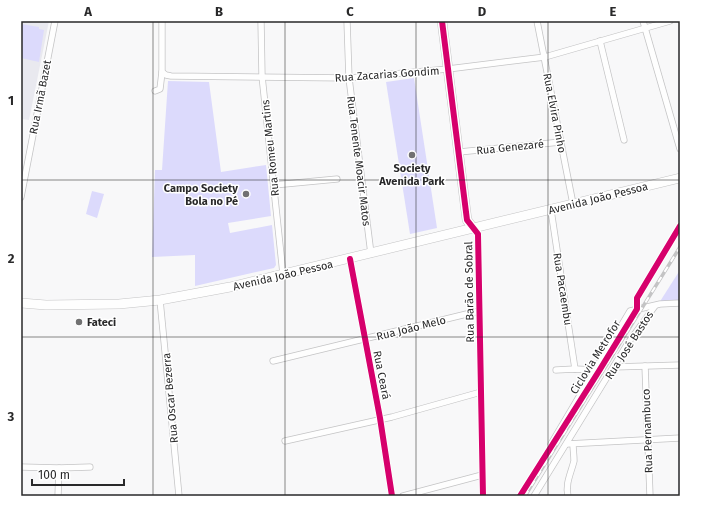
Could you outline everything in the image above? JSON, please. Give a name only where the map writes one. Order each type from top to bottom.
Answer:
[{"type":"main road","name":"Rua Barão de Sobral","points":[[442,21],[467,220],[473,228]]},
{"type":"main road","name":"Avenida João Pessoa","points":[[21,303],[120,304],[160,300],[230,287],[680,178]]},
{"type":"street","name":"Rua Irmã Bazet","points":[[21,197],[55,21]]},
{"type":"street","points":[[155,91],[160,89],[162,72],[162,21]]},
{"type":"street","name":"Rua Romeu Martins","points":[[261,21],[262,76],[283,274]]},
{"type":"street","name":"Rua Tenente Moacir Matos","points":[[347,21],[349,78],[371,254]]},
{"type":"street","name":"Rua Elvira Pinho","points":[[537,21],[574,204]]},
{"type":"street","points":[[643,21],[680,149]]},
{"type":"street","name":"Rua Zacarias Gondim","points":[[162,72],[171,76],[349,78],[448,69],[545,57],[670,21]]},
{"type":"street","points":[[600,41],[624,140]]},
{"type":"street","name":"Rua Genezaré","points":[[459,152],[561,142]]},
{"type":"street","points":[[274,185],[337,179]]},
{"type":"street","name":"Rua Pacaembu","points":[[551,210],[575,369]]},
{"type":"street","name":"Rua Barão de Sobral","points":[[473,228],[478,234],[483,496]]},
{"type":"street","name":"Rua Ceará","points":[[350,259],[380,418],[392,496]]},
{"type":"street","name":"Rua Oscar Bezerra","points":[[160,300],[179,496]]},
{"type":"street","points":[[655,306],[680,303]]},
{"type":"street","name":"Rua José Bastos","points":[[534,496],[570,444],[628,343],[655,306]]},
{"type":"street","name":"Rua José Bastos","points":[[551,444],[630,311],[655,306]]},
{"type":"street","name":"Rua João Melo","points":[[273,361],[479,311]]},
{"type":"street","points":[[614,367],[680,365]]},
{"type":"street","name":"Rua Pernambuco","points":[[645,366],[650,496]]},
{"type":"street","points":[[556,370],[596,370]]},
{"type":"street","points":[[285,441],[380,418],[392,417],[481,392]]},
{"type":"street","points":[[568,496],[568,479],[574,458],[570,444],[680,438]]},
{"type":"street","points":[[21,467],[90,467]]},
{"type":"street","points":[[58,496],[59,468]]},
{"type":"street","points":[[403,496],[482,475]]},
{"type":"shaded area","points":[[21,21],[49,21],[29,120],[21,119]]},
{"type":"shaded area","points":[[21,24],[39,27],[39,29],[44,30],[39,62],[21,58]]},
{"type":"shaded area","name":"Society Avenida Park","points":[[414,78],[437,228],[410,234],[386,82]]},
{"type":"shaded area","points":[[168,81],[209,82],[221,172],[266,165],[271,216],[228,223],[230,233],[272,225],[276,265],[274,268],[195,286],[195,255],[152,257],[155,170],[162,170]]},
{"type":"shaded area","points":[[92,191],[104,194],[97,218],[86,214]]},
{"type":"shaded area","points":[[680,270],[680,301],[659,303]]},
{"type":"railway","points":[[525,496],[680,247]]},
{"type":"cycle path","points":[[442,21],[467,220],[478,234],[483,496]]},
{"type":"cycle path","name":"Ciclovia Metrofor","points":[[520,496],[637,309],[637,298],[680,226]]},
{"type":"cycle path","points":[[350,259],[380,418],[392,496]]},
{"type":"place","name":"Society Avenida Park","points":[[412,155]]},
{"type":"place","name":"Campo Society Bola no Pé","points":[[246,194]]},
{"type":"place","name":"Fateci","points":[[79,322]]}]
